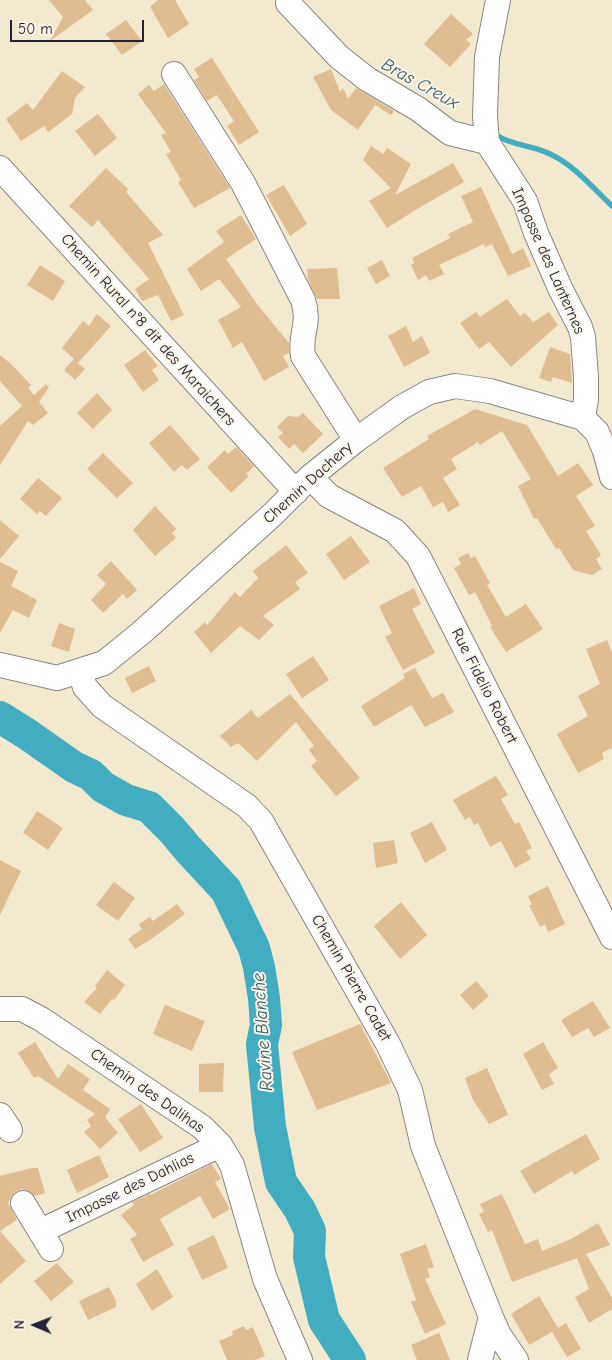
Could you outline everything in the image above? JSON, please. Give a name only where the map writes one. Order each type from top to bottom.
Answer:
[{"type":"street","name":"Impasse des Lanternes","points":[[498,0],[487,57],[485,116],[487,142],[525,201],[536,233],[580,328],[583,337],[586,377],[586,399],[583,418]]},
{"type":"street","points":[[288,3],[339,57],[367,79],[418,109],[450,133],[487,142]]},
{"type":"street","points":[[174,74],[243,183],[303,300],[307,320],[301,347],[303,356],[356,440]]},
{"type":"street","name":"Chemin Rural n°8 dit des Maraichers","points":[[0,168],[303,485]]},
{"type":"street","name":"Chemin Dachery","points":[[0,665],[57,678],[104,663],[141,633],[303,485],[356,440],[402,407],[430,392],[455,386],[490,391],[583,418]]},
{"type":"street","points":[[583,418],[596,432],[605,451],[612,477]]},
{"type":"street","name":"Rue Fidelio Robert","points":[[303,485],[329,496],[395,531],[418,556],[612,937]]},
{"type":"street","name":"Chemin Pierre Cadet","points":[[80,672],[85,687],[102,706],[231,795],[246,806],[261,821],[388,1044],[410,1090],[423,1146],[491,1317],[499,1335],[516,1360]]},
{"type":"street","name":"Chemin des Dalihas","points":[[0,1009],[22,1009],[41,1019],[202,1127],[220,1144],[232,1165],[265,1280],[300,1360]]},
{"type":"street","name":"Impasse des Dahlias","points":[[23,1203],[46,1240],[220,1144]]},
{"type":"street","points":[[480,1360],[491,1317]]},
{"type":"building","points":[[49,0],[85,0],[93,10],[50,41],[63,17]]},
{"type":"building","points":[[158,0],[175,0],[189,24],[168,38],[150,7]]},
{"type":"building","points":[[451,14],[473,34],[466,40],[471,44],[450,67],[424,44]]},
{"type":"building","points":[[126,20],[142,41],[122,55],[106,34]]},
{"type":"building","points":[[212,58],[259,132],[239,145],[227,126],[234,121],[217,95],[207,101],[194,80],[199,77],[194,69]]},
{"type":"building","points":[[331,69],[340,92],[343,88],[348,99],[356,88],[394,111],[391,115],[375,105],[358,130],[331,110],[313,77]]},
{"type":"building","points":[[62,71],[85,87],[75,98],[72,114],[48,132],[44,126],[21,141],[6,119],[27,103],[33,110]]},
{"type":"building","points":[[164,84],[230,188],[194,208],[178,182],[181,180],[166,154],[171,152],[161,135],[166,133],[138,94],[149,85],[154,91]]},
{"type":"building","points":[[98,114],[117,138],[95,156],[75,131]]},
{"type":"building","points":[[371,146],[383,154],[387,148],[411,164],[395,195],[453,163],[464,182],[387,228],[369,201],[391,188],[363,160]]},
{"type":"building","points":[[106,168],[128,189],[126,192],[163,235],[148,243],[184,315],[171,321],[158,295],[142,301],[135,289],[149,279],[98,220],[92,227],[69,206]]},
{"type":"building","points":[[284,185],[307,224],[290,236],[266,195]]},
{"type":"building","points":[[481,187],[512,254],[523,248],[531,266],[508,276],[492,244],[485,247],[484,244],[439,265],[444,274],[429,281],[426,275],[418,280],[411,265],[414,263],[412,258],[450,238],[448,234],[473,222],[461,196]]},
{"type":"building","points":[[241,215],[256,239],[226,259],[257,304],[289,343],[289,353],[283,356],[289,367],[264,381],[242,342],[233,348],[218,320],[241,307],[219,279],[201,291],[187,269],[224,242],[216,231]]},
{"type":"building","points":[[382,260],[390,276],[376,284],[367,268]]},
{"type":"building","points":[[40,265],[65,281],[53,301],[27,285]]},
{"type":"building","points":[[337,268],[340,299],[317,299],[308,280],[307,269]]},
{"type":"building","points":[[507,299],[520,316],[525,313],[533,322],[549,312],[558,325],[511,367],[489,342],[479,349],[460,323],[476,312],[480,317]]},
{"type":"building","points":[[97,314],[111,326],[78,363],[85,369],[75,380],[64,370],[74,359],[62,348],[83,321],[89,326]]},
{"type":"building","points":[[406,326],[413,342],[422,336],[430,353],[404,367],[388,336]]},
{"type":"building","points":[[550,347],[570,354],[572,383],[553,377],[551,382],[539,378]]},
{"type":"building","points":[[145,350],[158,366],[152,370],[159,380],[143,392],[124,365]]},
{"type":"building","points":[[0,355],[31,385],[28,388],[34,395],[46,384],[49,387],[39,402],[48,413],[33,425],[28,421],[0,465],[0,426],[22,406],[0,381]]},
{"type":"building","points":[[97,393],[112,410],[93,429],[77,413]]},
{"type":"building","points":[[475,409],[527,425],[558,476],[578,463],[593,485],[576,496],[595,526],[586,531],[601,555],[596,559],[602,569],[592,575],[573,570],[559,548],[556,549],[537,518],[534,519],[518,486],[531,479],[502,431],[480,445],[478,442],[451,459],[457,469],[443,478],[460,505],[448,512],[443,502],[433,507],[421,486],[402,497],[383,468],[429,439],[427,436]]},
{"type":"building","points":[[303,413],[323,434],[303,453],[294,444],[289,449],[278,437],[283,433],[277,427],[288,416],[298,417]]},
{"type":"building","points":[[170,425],[200,459],[187,470],[182,465],[174,472],[149,443]]},
{"type":"building","points":[[236,447],[254,466],[246,474],[249,476],[231,493],[207,467],[225,450],[228,454]]},
{"type":"building","points":[[103,453],[133,483],[117,498],[87,469]]},
{"type":"building","points":[[38,478],[62,498],[46,516],[40,511],[37,514],[20,499]]},
{"type":"building","points":[[155,506],[176,529],[172,533],[176,538],[155,556],[133,530]]},
{"type":"building","points":[[0,520],[19,536],[0,559]]},
{"type":"building","points":[[351,536],[370,562],[344,580],[326,554]]},
{"type":"building","points":[[286,545],[308,573],[295,582],[300,589],[263,616],[274,625],[259,640],[240,626],[211,653],[194,632],[205,622],[207,625],[235,592],[240,597],[258,578],[253,571]]},
{"type":"building","points":[[468,553],[471,558],[475,556],[490,583],[487,585],[506,617],[526,604],[543,629],[506,652],[490,627],[492,626],[475,592],[469,595],[454,568],[461,564],[458,558]]},
{"type":"building","points":[[111,561],[137,590],[127,599],[123,594],[103,613],[91,600],[106,584],[97,575]]},
{"type":"building","points":[[0,562],[18,571],[11,586],[37,600],[29,618],[13,610],[0,633]]},
{"type":"building","points":[[414,588],[421,604],[412,609],[435,653],[403,670],[385,637],[392,633],[379,606]]},
{"type":"building","points":[[59,623],[75,629],[69,652],[51,646]]},
{"type":"building","points":[[607,640],[612,653],[612,748],[602,753],[604,759],[578,773],[557,734],[588,716],[578,696],[600,684],[586,649]]},
{"type":"building","points":[[313,656],[329,680],[302,698],[286,674]]},
{"type":"building","points":[[149,666],[156,681],[132,693],[125,678]]},
{"type":"building","points":[[415,668],[432,698],[443,693],[454,712],[425,727],[411,705],[374,727],[361,706],[405,678],[403,674]]},
{"type":"building","points":[[290,694],[360,778],[336,796],[311,766],[317,761],[309,750],[314,746],[296,722],[257,761],[238,743],[231,747],[220,736],[251,710],[258,718]]},
{"type":"building","points":[[496,776],[508,795],[501,799],[515,824],[519,822],[532,848],[526,851],[531,859],[515,868],[501,841],[490,847],[478,823],[474,825],[470,817],[465,820],[453,800]]},
{"type":"building","points":[[37,811],[63,828],[48,850],[23,833]]},
{"type":"building","points":[[432,822],[447,850],[425,863],[410,833]]},
{"type":"building","points":[[394,840],[398,863],[376,868],[373,843]]},
{"type":"building","points":[[0,860],[21,871],[0,915]]},
{"type":"building","points":[[114,882],[135,898],[118,921],[96,905]]},
{"type":"building","points":[[548,886],[565,924],[548,932],[545,924],[540,927],[529,905],[532,905],[528,896]]},
{"type":"building","points":[[401,902],[427,935],[400,959],[374,926]]},
{"type":"building","points":[[177,904],[185,914],[135,949],[128,939],[142,929],[139,924],[150,917],[153,921]]},
{"type":"building","points":[[107,970],[125,985],[100,1014],[84,1002],[97,988],[95,986]]},
{"type":"building","points":[[476,981],[489,996],[473,1010],[460,995]]},
{"type":"building","points":[[593,1001],[610,1028],[594,1037],[588,1028],[572,1037],[561,1020]]},
{"type":"building","points":[[165,1005],[205,1021],[192,1051],[153,1034]]},
{"type":"building","points":[[360,1024],[391,1083],[317,1110],[292,1052]]},
{"type":"building","points":[[35,1042],[58,1079],[68,1064],[90,1079],[83,1090],[110,1109],[105,1117],[118,1133],[100,1149],[84,1132],[91,1126],[87,1120],[95,1114],[38,1076],[34,1078],[18,1053]]},
{"type":"building","points":[[543,1042],[558,1068],[549,1074],[554,1084],[542,1090],[523,1054]]},
{"type":"building","points":[[224,1063],[223,1092],[199,1092],[199,1064]]},
{"type":"building","points":[[487,1068],[508,1115],[489,1124],[473,1100],[465,1078]]},
{"type":"building","points":[[141,1104],[163,1138],[140,1152],[118,1119]]},
{"type":"building","points":[[586,1134],[600,1159],[574,1175],[572,1171],[534,1194],[520,1171]]},
{"type":"building","points":[[99,1155],[109,1177],[77,1193],[67,1170]]},
{"type":"building","points":[[212,1164],[221,1179],[215,1182],[230,1209],[213,1219],[200,1196],[160,1219],[174,1245],[143,1262],[130,1239],[137,1235],[121,1215],[134,1205],[132,1202]]},
{"type":"building","points":[[38,1168],[45,1193],[35,1196],[29,1191],[22,1189],[15,1192],[8,1203],[17,1220],[0,1231],[0,1176]]},
{"type":"building","points":[[502,1194],[525,1244],[538,1239],[542,1251],[571,1239],[598,1223],[610,1245],[586,1254],[612,1298],[612,1309],[589,1323],[575,1297],[589,1289],[577,1258],[512,1282],[492,1230],[488,1232],[479,1214],[484,1212],[480,1204]]},
{"type":"building","points":[[0,1231],[26,1261],[0,1284]]},
{"type":"building","points":[[214,1235],[228,1268],[202,1280],[187,1248]]},
{"type":"building","points":[[426,1244],[434,1267],[427,1269],[430,1277],[425,1279],[446,1324],[425,1334],[411,1302],[416,1300],[400,1254]]},
{"type":"building","points":[[57,1263],[74,1282],[51,1301],[34,1281]]},
{"type":"building","points":[[157,1269],[173,1297],[152,1311],[136,1284]]},
{"type":"building","points":[[109,1287],[116,1301],[116,1307],[88,1320],[79,1301]]},
{"type":"building","points":[[539,1296],[558,1328],[566,1323],[581,1349],[567,1357],[552,1332],[529,1345],[511,1314]]},
{"type":"building","points":[[244,1326],[246,1330],[253,1327],[265,1356],[255,1360],[227,1360],[219,1341],[233,1335],[232,1331]]},
{"type":"building","points":[[439,1333],[450,1360],[417,1360],[411,1345]]},
{"type":"waterway","name":"Bras Creux","points":[[496,135],[502,139],[543,151],[559,159],[583,177],[612,206]]},
{"type":"waterway","name":"Ravine Blanche","points":[[0,717],[74,767],[91,775],[103,787],[126,800],[149,807],[226,890],[254,948],[259,967],[266,1025],[262,1044],[270,1127],[281,1182],[300,1210],[310,1231],[309,1257],[324,1320],[350,1360]]}]
